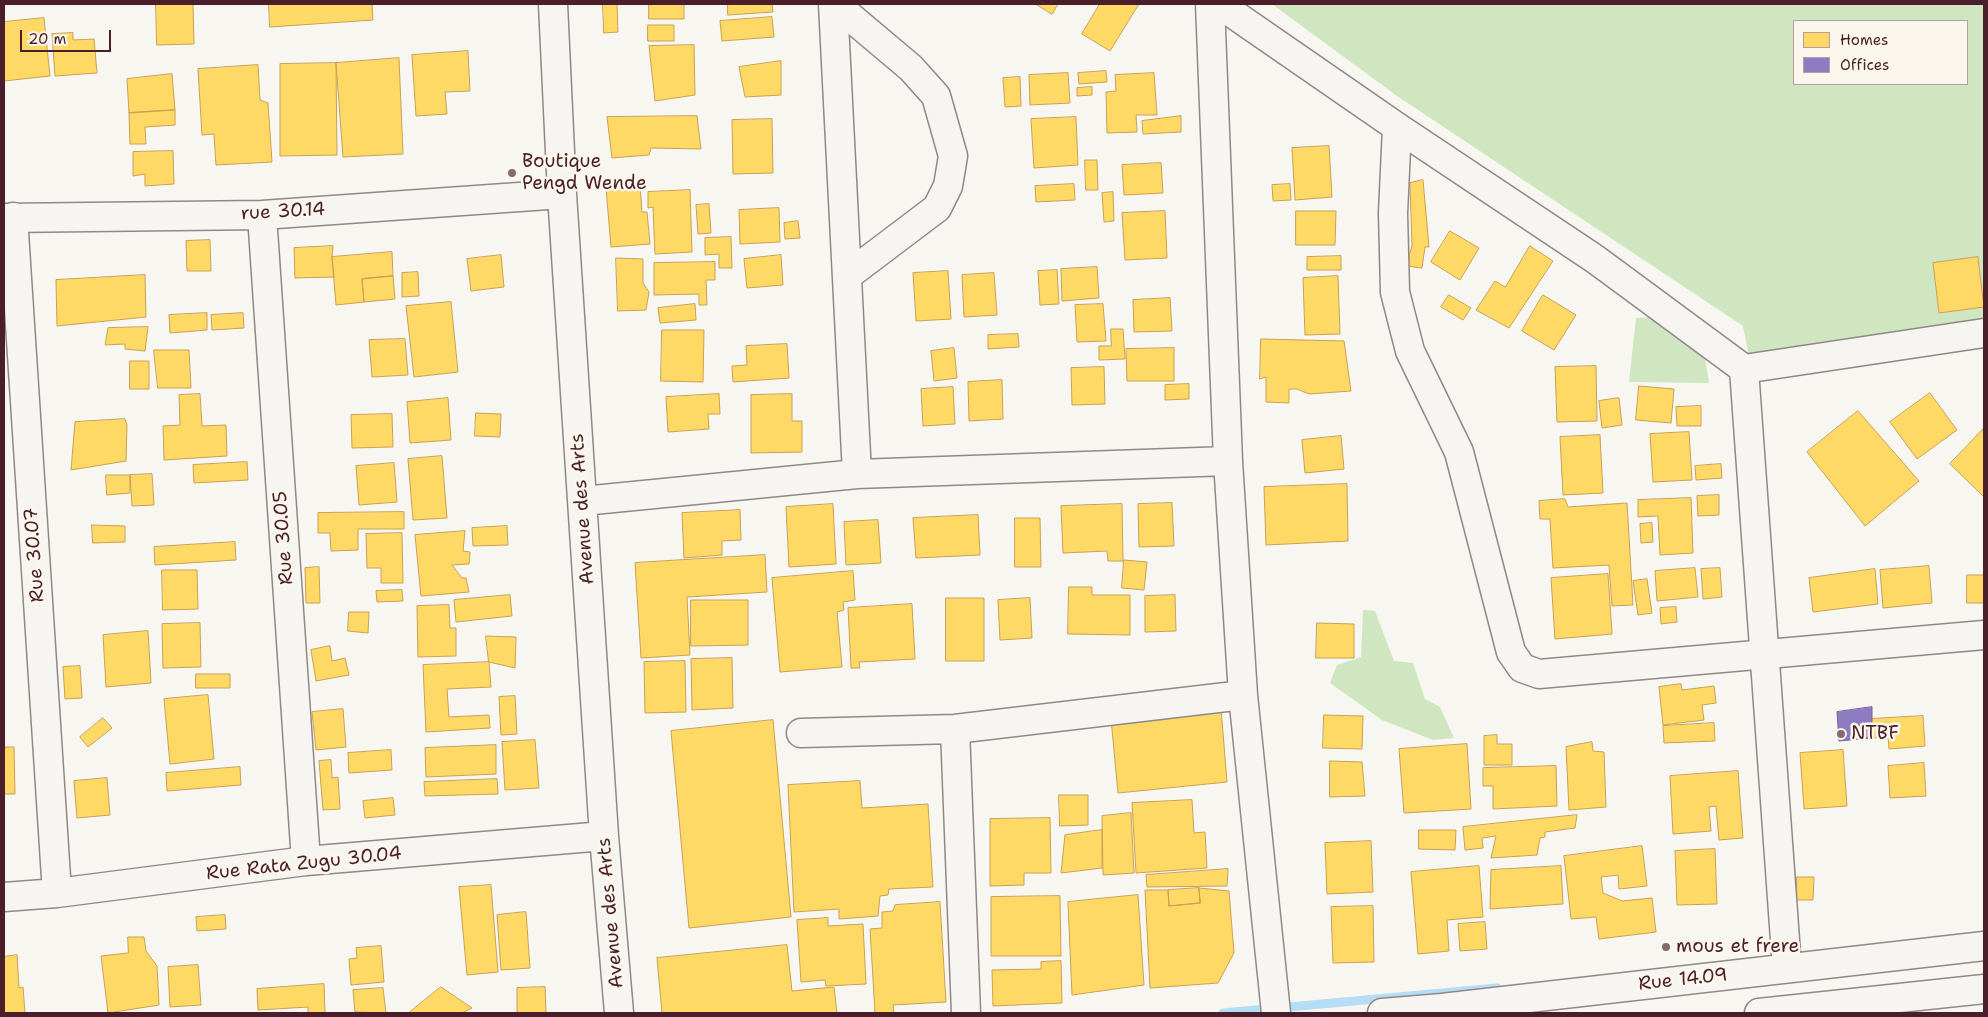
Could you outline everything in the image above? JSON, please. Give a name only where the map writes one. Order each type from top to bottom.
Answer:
[{"type":"street","name":"Avenue des Arts","points":[[553,4],[562,194],[604,836],[619,1013]]},
{"type":"street","points":[[834,4],[857,474]]},
{"type":"street","points":[[834,4],[911,68],[936,96],[952,156],[948,186],[937,208],[847,276]]},
{"type":"street","points":[[1210,4],[1228,461],[1243,695],[1276,1013]]},
{"type":"street","points":[[1219,4],[1397,127],[1594,259],[1744,369],[1984,333]]},
{"type":"street","points":[[1397,127],[1393,213],[1395,292],[1410,351],[1458,452],[1511,652],[1522,668],[1539,674],[1984,635]]},
{"type":"street","name":"rue 30.14","points":[[8,218],[262,214],[562,194]]},
{"type":"street","name":"Rue 30.05","points":[[262,214],[306,861]]},
{"type":"street","name":"Rue 30.07","points":[[8,218],[58,893]]},
{"type":"street","points":[[1744,369],[1787,968]]},
{"type":"street","points":[[583,501],[857,474],[1228,461]]},
{"type":"street","points":[[801,733],[955,730],[1243,695]]},
{"type":"street","points":[[955,730],[966,1013]]},
{"type":"street","name":"Rue Rata Zugu 30.04","points":[[4,897],[58,893],[306,861],[604,836]]},
{"type":"street","name":"Rue 14.09","points":[[1382,1013],[1984,946]]},
{"type":"street","points":[[601,1013],[616,982]]},
{"type":"street","points":[[1759,1013],[1984,989]]},
{"type":"green space","points":[[1272,4],[1984,4],[1984,325],[1749,357],[1743,326],[1397,96]]},
{"type":"green space","points":[[1670,316],[1704,351],[1709,383],[1629,382],[1636,318]]},
{"type":"green space","points":[[1363,610],[1375,611],[1394,661],[1413,663],[1425,699],[1440,707],[1454,738],[1433,740],[1382,720],[1330,683],[1337,665],[1361,657]]},
{"type":"building: Homes","points":[[156,4],[193,4],[194,44],[157,45]]},
{"type":"building: Homes","points":[[269,4],[372,4],[373,20],[270,27]]},
{"type":"building: Homes","points":[[603,4],[617,4],[618,32],[604,33]]},
{"type":"building: Homes","points":[[649,4],[684,4],[684,19],[649,19]]},
{"type":"building: Homes","points":[[728,4],[772,4],[773,12],[728,15]]},
{"type":"building: Homes","points":[[1036,4],[1058,4],[1052,14]]},
{"type":"building: Homes","points":[[1100,4],[1139,4],[1110,51],[1082,34]]},
{"type":"building: Homes","points":[[772,17],[774,37],[722,41],[720,21]]},
{"type":"building: Homes","points":[[44,18],[50,76],[4,81],[4,22]]},
{"type":"building: Homes","points":[[648,25],[674,25],[674,41],[648,41]]},
{"type":"building: Homes","points":[[73,33],[73,40],[94,39],[97,73],[55,76],[52,34]]},
{"type":"building: Homes","points":[[694,45],[695,95],[655,101],[649,46]]},
{"type":"building: Homes","points":[[468,51],[470,91],[445,92],[447,114],[416,116],[412,55]]},
{"type":"building: Homes","points":[[399,58],[403,154],[343,157],[336,63]]},
{"type":"building: Homes","points":[[781,61],[781,95],[745,97],[739,67]]},
{"type":"building: Homes","points":[[336,63],[337,155],[280,156],[280,64]]},
{"type":"building: Homes","points":[[258,65],[260,100],[268,103],[272,162],[216,165],[214,134],[202,135],[198,69]]},
{"type":"building: Homes","points":[[1106,71],[1107,82],[1079,84],[1078,73]]},
{"type":"building: Homes","points":[[1068,73],[1070,103],[1030,105],[1029,75]]},
{"type":"building: Homes","points":[[1154,73],[1157,115],[1136,115],[1137,132],[1107,133],[1106,92],[1116,91],[1115,75]]},
{"type":"building: Homes","points":[[172,74],[175,110],[129,113],[127,79]]},
{"type":"building: Homes","points":[[1020,77],[1021,106],[1005,107],[1003,78]]},
{"type":"building: Homes","points":[[1092,87],[1092,95],[1077,96],[1077,88]]},
{"type":"building: Homes","points":[[175,110],[175,125],[145,127],[146,144],[130,144],[129,113]]},
{"type":"building: Homes","points":[[697,116],[701,149],[651,148],[649,155],[612,158],[607,117]]},
{"type":"building: Homes","points":[[1181,116],[1181,132],[1143,134],[1142,121]]},
{"type":"building: Homes","points":[[1076,117],[1078,165],[1034,168],[1031,119]]},
{"type":"building: Homes","points":[[772,119],[773,173],[733,174],[732,120]]},
{"type":"building: Homes","points":[[1329,146],[1332,197],[1295,200],[1292,148]]},
{"type":"building: Homes","points":[[173,151],[174,184],[145,186],[145,174],[133,176],[133,152]]},
{"type":"building: Homes","points":[[1085,160],[1097,160],[1098,190],[1086,190]]},
{"type":"building: Homes","points":[[1161,163],[1163,193],[1124,195],[1122,165]]},
{"type":"building: Homes","points":[[1423,180],[1429,247],[1425,247],[1422,268],[1406,266],[1412,246],[1410,183]]},
{"type":"building: Homes","points":[[1074,184],[1075,200],[1036,202],[1035,186]]},
{"type":"building: Homes","points":[[1290,184],[1291,200],[1273,201],[1272,185]]},
{"type":"building: Homes","points":[[640,185],[642,212],[647,212],[650,244],[611,247],[606,188]]},
{"type":"building: Homes","points":[[690,190],[692,252],[655,254],[653,207],[648,208],[648,192]]},
{"type":"building: Homes","points":[[1113,192],[1114,221],[1104,222],[1102,193]]},
{"type":"building: Homes","points":[[709,204],[711,233],[698,234],[696,205]]},
{"type":"building: Homes","points":[[779,208],[780,242],[740,244],[739,210]]},
{"type":"building: Homes","points":[[1165,211],[1167,258],[1125,260],[1122,213]]},
{"type":"building: Homes","points":[[1296,211],[1336,211],[1335,245],[1296,245]]},
{"type":"building: Homes","points":[[798,221],[800,238],[785,239],[784,223]]},
{"type":"building: Homes","points":[[1450,231],[1479,248],[1460,280],[1431,262]]},
{"type":"building: Homes","points":[[731,237],[732,268],[719,268],[719,254],[705,255],[705,238]]},
{"type":"building: Homes","points":[[210,240],[211,271],[187,271],[186,241]]},
{"type":"building: Homes","points":[[333,246],[334,277],[295,278],[294,248]]},
{"type":"building: Homes","points":[[1530,246],[1553,261],[1509,328],[1476,310],[1495,281],[1505,287]]},
{"type":"building: Homes","points":[[392,252],[393,276],[362,279],[364,302],[336,305],[332,257]]},
{"type":"building: Homes","points":[[501,255],[504,287],[471,291],[467,259]]},
{"type":"building: Homes","points":[[781,255],[783,285],[747,288],[744,259]]},
{"type":"building: Homes","points":[[1341,256],[1341,270],[1307,270],[1307,257]]},
{"type":"building: Homes","points":[[1978,257],[1984,307],[1939,313],[1933,263]]},
{"type":"building: Homes","points":[[616,258],[643,259],[643,283],[649,292],[646,310],[618,311]]},
{"type":"building: Homes","points":[[715,262],[715,280],[706,280],[707,305],[699,305],[699,294],[654,295],[654,263]]},
{"type":"building: Homes","points":[[1097,267],[1099,298],[1062,301],[1061,269]]},
{"type":"building: Homes","points":[[1057,270],[1059,304],[1040,305],[1038,271]]},
{"type":"building: Homes","points":[[948,271],[951,319],[916,321],[913,273]]},
{"type":"building: Homes","points":[[418,272],[419,296],[402,297],[402,273]]},
{"type":"building: Homes","points":[[994,273],[997,315],[964,317],[962,275]]},
{"type":"building: Homes","points":[[145,275],[146,317],[57,326],[56,280]]},
{"type":"building: Homes","points":[[393,276],[395,299],[364,302],[362,279]]},
{"type":"building: Homes","points":[[1338,276],[1340,334],[1305,335],[1303,278]]},
{"type":"building: Homes","points":[[1449,295],[1471,308],[1463,320],[1441,307]]},
{"type":"building: Homes","points":[[1543,295],[1576,315],[1554,350],[1522,331]]},
{"type":"building: Homes","points":[[1170,298],[1172,331],[1134,332],[1133,300]]},
{"type":"building: Homes","points":[[451,302],[458,372],[414,377],[406,306]]},
{"type":"building: Homes","points":[[695,304],[696,320],[660,323],[658,308]]},
{"type":"building: Homes","points":[[1103,304],[1106,341],[1077,342],[1075,305]]},
{"type":"building: Homes","points":[[207,313],[207,330],[170,333],[169,315]]},
{"type":"building: Homes","points":[[243,313],[244,328],[212,330],[211,315]]},
{"type":"building: Homes","points":[[148,327],[145,351],[125,349],[125,344],[105,345],[108,328]]},
{"type":"building: Homes","points":[[1111,329],[1123,329],[1125,359],[1099,360],[1099,346],[1111,346]]},
{"type":"building: Homes","points":[[662,330],[704,330],[703,382],[661,381]]},
{"type":"building: Homes","points":[[1018,334],[1019,347],[988,349],[988,335]]},
{"type":"building: Homes","points":[[405,339],[408,375],[372,377],[369,340]]},
{"type":"building: Homes","points":[[1261,339],[1344,341],[1351,391],[1309,394],[1297,389],[1289,389],[1289,403],[1266,402],[1266,377],[1260,379]]},
{"type":"building: Homes","points":[[787,344],[789,378],[733,382],[732,366],[747,365],[746,346]]},
{"type":"building: Homes","points":[[954,348],[957,378],[934,381],[931,351]]},
{"type":"building: Homes","points":[[1174,348],[1174,381],[1127,381],[1126,349]]},
{"type":"building: Homes","points":[[154,350],[189,350],[191,388],[158,388]]},
{"type":"building: Homes","points":[[130,361],[149,361],[149,389],[130,389]]},
{"type":"building: Homes","points":[[1596,366],[1597,421],[1557,422],[1555,367]]},
{"type":"building: Homes","points":[[1104,367],[1105,404],[1072,405],[1071,368]]},
{"type":"building: Homes","points":[[1002,380],[1003,419],[969,421],[968,382]]},
{"type":"building: Homes","points":[[1189,384],[1189,399],[1165,400],[1165,385]]},
{"type":"building: Homes","points":[[1639,386],[1674,389],[1671,423],[1636,420]]},
{"type":"building: Homes","points":[[953,387],[955,424],[923,426],[921,389]]},
{"type":"building: Homes","points":[[1930,393],[1957,430],[1917,459],[1890,422]]},
{"type":"building: Homes","points":[[200,394],[202,426],[226,425],[227,456],[164,460],[163,426],[180,425],[179,395]]},
{"type":"building: Homes","points":[[719,394],[720,414],[708,414],[709,429],[668,432],[666,397]]},
{"type":"building: Homes","points":[[792,394],[792,421],[802,421],[802,452],[751,453],[751,395]]},
{"type":"building: Homes","points":[[448,398],[451,440],[410,443],[407,402]]},
{"type":"building: Homes","points":[[1619,398],[1622,425],[1602,428],[1599,401]]},
{"type":"building: Homes","points":[[1701,406],[1701,426],[1677,426],[1676,407]]},
{"type":"building: Homes","points":[[1858,411],[1919,481],[1865,526],[1807,452]]},
{"type":"building: Homes","points":[[476,413],[501,414],[500,437],[475,436]]},
{"type":"building: Homes","points":[[392,414],[393,447],[352,448],[351,415]]},
{"type":"building: Homes","points":[[125,419],[127,425],[126,461],[71,470],[75,422]]},
{"type":"building: Homes","points":[[1984,428],[1984,497],[1950,464]]},
{"type":"building: Homes","points":[[1689,432],[1692,480],[1653,482],[1650,434]]},
{"type":"building: Homes","points":[[1600,435],[1603,493],[1563,495],[1560,437]]},
{"type":"building: Homes","points":[[1341,436],[1344,469],[1305,473],[1302,440]]},
{"type":"building: Homes","points":[[442,456],[447,518],[413,520],[408,459]]},
{"type":"building: Homes","points":[[247,462],[248,480],[194,483],[193,465]]},
{"type":"building: Homes","points":[[394,463],[397,502],[359,505],[356,466]]},
{"type":"building: Homes","points":[[1721,464],[1722,478],[1696,480],[1695,466]]},
{"type":"building: Homes","points":[[152,474],[154,505],[132,506],[130,475]]},
{"type":"building: Homes","points":[[106,475],[130,475],[130,493],[107,495]]},
{"type":"building: Homes","points":[[1347,484],[1348,541],[1266,545],[1264,487]]},
{"type":"building: Homes","points":[[1719,495],[1719,515],[1698,516],[1697,496]]},
{"type":"building: Homes","points":[[1691,498],[1693,553],[1660,555],[1658,516],[1638,517],[1638,500]]},
{"type":"building: Homes","points":[[1565,499],[1568,507],[1627,503],[1633,605],[1612,606],[1609,565],[1553,568],[1550,519],[1540,519],[1539,501]]},
{"type":"building: Homes","points":[[1172,503],[1174,546],[1139,547],[1138,504]]},
{"type":"building: Homes","points":[[833,504],[836,564],[789,567],[786,507]]},
{"type":"building: Homes","points":[[1122,504],[1123,561],[1108,561],[1107,551],[1063,553],[1061,506]]},
{"type":"building: Homes","points":[[740,510],[741,540],[722,541],[722,555],[684,558],[682,513]]},
{"type":"building: Homes","points":[[404,512],[404,529],[358,529],[358,550],[331,551],[330,533],[318,533],[318,513]]},
{"type":"building: Homes","points":[[978,515],[980,555],[916,558],[913,518]]},
{"type":"building: Homes","points":[[1015,518],[1040,518],[1041,567],[1015,567]]},
{"type":"building: Homes","points":[[878,520],[881,563],[846,565],[844,522]]},
{"type":"building: Homes","points":[[1652,523],[1653,542],[1641,543],[1640,524]]},
{"type":"building: Homes","points":[[92,525],[125,526],[125,542],[93,543]]},
{"type":"building: Homes","points":[[507,526],[508,545],[473,546],[472,528]]},
{"type":"building: Homes","points":[[465,531],[463,551],[470,552],[469,564],[452,565],[462,578],[466,578],[469,592],[421,596],[415,535]]},
{"type":"building: Homes","points":[[402,533],[403,583],[381,583],[381,568],[367,568],[366,534]]},
{"type":"building: Homes","points":[[235,542],[236,560],[155,565],[154,547]]},
{"type":"building: Homes","points":[[765,555],[767,592],[687,597],[690,655],[641,658],[635,563]]},
{"type":"building: Homes","points":[[1124,560],[1147,562],[1144,590],[1122,588]]},
{"type":"building: Homes","points":[[1929,566],[1932,603],[1883,608],[1880,570]]},
{"type":"building: Homes","points":[[319,567],[320,603],[306,603],[305,568]]},
{"type":"building: Homes","points":[[1695,568],[1698,597],[1657,601],[1655,571]]},
{"type":"building: Homes","points":[[1720,568],[1722,597],[1703,599],[1701,569]]},
{"type":"building: Homes","points":[[1875,569],[1878,604],[1813,612],[1809,578]]},
{"type":"building: Homes","points":[[162,570],[197,570],[198,609],[163,610]]},
{"type":"building: Homes","points":[[853,571],[855,600],[843,602],[844,610],[837,612],[842,667],[780,672],[772,578]]},
{"type":"building: Homes","points":[[1608,574],[1612,634],[1555,639],[1551,578]]},
{"type":"building: Homes","points":[[1967,575],[1984,575],[1984,603],[1967,603]]},
{"type":"building: Homes","points":[[1647,579],[1652,613],[1638,615],[1633,581]]},
{"type":"building: Homes","points":[[1069,587],[1092,587],[1092,595],[1130,595],[1130,635],[1068,634]]},
{"type":"building: Homes","points":[[402,590],[403,601],[377,602],[376,591]]},
{"type":"building: Homes","points":[[510,595],[512,616],[456,622],[454,600]]},
{"type":"building: Homes","points":[[1175,595],[1176,631],[1145,632],[1145,596]]},
{"type":"building: Homes","points":[[946,598],[984,598],[984,661],[946,661]]},
{"type":"building: Homes","points":[[1030,598],[1032,638],[1000,640],[998,600]]},
{"type":"building: Homes","points":[[691,600],[748,600],[748,645],[691,646]]},
{"type":"building: Homes","points":[[912,604],[915,659],[859,662],[860,668],[851,668],[848,608]]},
{"type":"building: Homes","points":[[449,605],[450,628],[456,628],[456,656],[418,657],[417,606]]},
{"type":"building: Homes","points":[[1676,607],[1677,622],[1661,624],[1660,608]]},
{"type":"building: Homes","points":[[349,612],[369,612],[368,633],[348,631]]},
{"type":"building: Homes","points":[[200,623],[201,667],[163,668],[162,624]]},
{"type":"building: Homes","points":[[1317,623],[1354,624],[1354,658],[1316,658]]},
{"type":"building: Homes","points":[[148,631],[151,683],[106,687],[103,635]]},
{"type":"building: Homes","points":[[486,636],[516,637],[515,668],[489,662]]},
{"type":"building: Homes","points":[[330,646],[332,661],[345,658],[349,675],[316,681],[311,650]]},
{"type":"building: Homes","points":[[732,658],[733,708],[692,710],[691,659]]},
{"type":"building: Homes","points":[[685,661],[686,712],[645,713],[644,662]]},
{"type":"building: Homes","points":[[489,662],[491,687],[447,689],[449,717],[489,715],[490,728],[426,732],[423,665]]},
{"type":"building: Homes","points":[[80,666],[82,698],[65,699],[63,667]]},
{"type":"building: Homes","points":[[196,674],[230,674],[230,688],[196,688]]},
{"type":"building: Homes","points":[[1681,684],[1682,690],[1714,686],[1716,703],[1702,705],[1704,720],[1663,725],[1659,687]]},
{"type":"building: Homes","points":[[208,695],[214,759],[170,764],[164,699]]},
{"type":"building: Homes","points":[[515,696],[517,734],[501,735],[499,697]]},
{"type":"building: Homes","points":[[1221,708],[1227,782],[1118,793],[1111,719]]},
{"type":"building: Homes","points":[[343,709],[346,747],[316,750],[312,712]]},
{"type":"building: Homes","points":[[1324,715],[1363,716],[1362,749],[1323,748]]},
{"type":"building: Homes","points":[[1923,716],[1925,746],[1889,749],[1888,737],[1872,738],[1870,719]]},
{"type":"building: Homes","points":[[103,718],[112,728],[88,747],[80,737]]},
{"type":"building: Homes","points":[[773,720],[791,917],[689,928],[671,731]]},
{"type":"building: Homes","points":[[1714,723],[1715,741],[1664,743],[1663,726]]},
{"type":"building: Homes","points":[[1497,735],[1497,744],[1512,744],[1512,765],[1484,765],[1484,736]]},
{"type":"building: Homes","points":[[535,740],[539,788],[505,790],[502,742]]},
{"type":"building: Homes","points":[[1592,742],[1593,751],[1604,752],[1606,807],[1569,810],[1566,747]]},
{"type":"building: Homes","points":[[1467,744],[1471,809],[1404,813],[1399,749]]},
{"type":"building: Homes","points":[[496,745],[496,774],[426,777],[425,748]]},
{"type":"building: Homes","points":[[4,747],[14,747],[15,794],[4,794]]},
{"type":"building: Homes","points":[[391,750],[392,770],[349,773],[348,753]]},
{"type":"building: Homes","points":[[1843,750],[1847,806],[1804,809],[1800,753]]},
{"type":"building: Homes","points":[[331,760],[332,778],[338,777],[340,809],[323,810],[319,761]]},
{"type":"building: Homes","points":[[1330,761],[1362,762],[1365,796],[1330,797]]},
{"type":"building: Homes","points":[[1924,763],[1926,796],[1890,798],[1888,766]]},
{"type":"building: Homes","points":[[1556,766],[1557,806],[1493,809],[1493,786],[1483,786],[1483,768]]},
{"type":"building: Homes","points":[[240,767],[241,785],[167,791],[166,773]]},
{"type":"building: Homes","points":[[1738,771],[1743,838],[1719,840],[1716,806],[1709,807],[1711,831],[1673,834],[1670,776]]},
{"type":"building: Homes","points":[[107,778],[110,815],[77,818],[74,781]]},
{"type":"building: Homes","points":[[497,779],[498,794],[425,796],[424,782]]},
{"type":"building: Homes","points":[[860,781],[862,808],[928,804],[933,887],[889,889],[888,895],[880,896],[878,916],[839,919],[839,909],[794,912],[788,785]]},
{"type":"building: Homes","points":[[1059,795],[1088,795],[1088,825],[1060,826]]},
{"type":"building: Homes","points":[[393,798],[395,815],[365,818],[363,801]]},
{"type":"building: Homes","points":[[1192,800],[1194,833],[1205,832],[1207,868],[1136,873],[1132,803]]},
{"type":"building: Homes","points":[[1131,813],[1134,873],[1103,875],[1102,816]]},
{"type":"building: Homes","points":[[1577,815],[1575,828],[1545,832],[1545,837],[1540,838],[1537,855],[1491,858],[1496,836],[1482,838],[1483,848],[1465,850],[1463,827]]},
{"type":"building: Homes","points":[[1050,818],[1051,873],[1024,873],[1024,885],[990,886],[990,819]]},
{"type":"building: Homes","points":[[1102,830],[1102,868],[1061,873],[1065,835]]},
{"type":"building: Homes","points":[[1419,830],[1456,830],[1455,850],[1419,849]]},
{"type":"building: Homes","points":[[1371,841],[1373,892],[1327,894],[1325,843]]},
{"type":"building: Homes","points":[[1642,846],[1647,886],[1619,889],[1618,875],[1601,877],[1603,893],[1622,901],[1652,898],[1656,932],[1599,939],[1596,917],[1571,919],[1564,856]]},
{"type":"building: Homes","points":[[1715,849],[1717,904],[1677,905],[1675,851]]},
{"type":"building: Homes","points":[[1479,866],[1483,917],[1447,920],[1449,951],[1418,954],[1411,872]]},
{"type":"building: Homes","points":[[1561,866],[1563,904],[1490,909],[1491,870]]},
{"type":"building: Homes","points":[[1228,869],[1227,886],[1147,887],[1146,875]]},
{"type":"building: Homes","points":[[1797,877],[1814,877],[1813,900],[1797,900]]},
{"type":"building: Homes","points":[[491,885],[498,972],[467,975],[459,887]]},
{"type":"building: Homes","points":[[1199,888],[1229,891],[1234,953],[1218,983],[1150,988],[1145,890],[1168,890],[1169,906],[1200,903]]},
{"type":"building: Homes","points":[[1199,888],[1200,903],[1169,906],[1168,890]]},
{"type":"building: Homes","points":[[1138,895],[1144,985],[1072,995],[1068,902]]},
{"type":"building: Homes","points":[[1060,896],[1061,956],[991,956],[991,897]]},
{"type":"building: Homes","points":[[940,902],[946,1002],[893,1005],[894,1013],[875,1013],[870,929],[882,928],[882,912],[893,911],[895,905]]},
{"type":"building: Homes","points":[[1373,906],[1374,962],[1333,963],[1331,907]]},
{"type":"building: Homes","points":[[526,912],[530,968],[501,970],[497,915]]},
{"type":"building: Homes","points":[[225,915],[226,929],[197,931],[196,917]]},
{"type":"building: Homes","points":[[828,918],[828,926],[863,924],[866,984],[826,986],[825,980],[801,982],[797,920]]},
{"type":"building: Homes","points":[[1485,922],[1487,949],[1460,951],[1458,924]]},
{"type":"building: Homes","points":[[128,937],[144,937],[146,951],[157,966],[159,1005],[108,1013],[101,956],[128,953]]},
{"type":"building: Homes","points":[[787,945],[792,991],[834,987],[837,1013],[662,1013],[657,958]]},
{"type":"building: Homes","points":[[381,946],[384,982],[351,985],[349,959],[357,958],[356,948]]},
{"type":"building: Homes","points":[[17,955],[19,988],[23,987],[25,1013],[4,1013],[4,957]]},
{"type":"building: Homes","points":[[1061,961],[1062,1003],[993,1006],[992,970],[1041,969],[1041,962]]},
{"type":"building: Homes","points":[[198,965],[201,1005],[170,1007],[168,967]]},
{"type":"building: Homes","points":[[324,984],[325,1013],[308,1013],[308,1007],[258,1010],[257,989]]},
{"type":"building: Homes","points":[[441,987],[472,1008],[462,1013],[410,1012]]},
{"type":"building: Homes","points":[[545,987],[546,1013],[517,1013],[517,988]]},
{"type":"building: Homes","points":[[383,988],[386,1013],[355,1012],[353,990]]},
{"type":"building: Offices","points":[[1872,707],[1872,738],[1839,741],[1837,712]]},
{"type":"waterway","points":[[1223,1013],[1497,988]]},
{"type":"place","name":"Boutique Pengd Wende","points":[[512,173]]},
{"type":"place","name":"NTBF","points":[[1841,734]]},
{"type":"place","name":"mous et frere","points":[[1666,947]]}]
